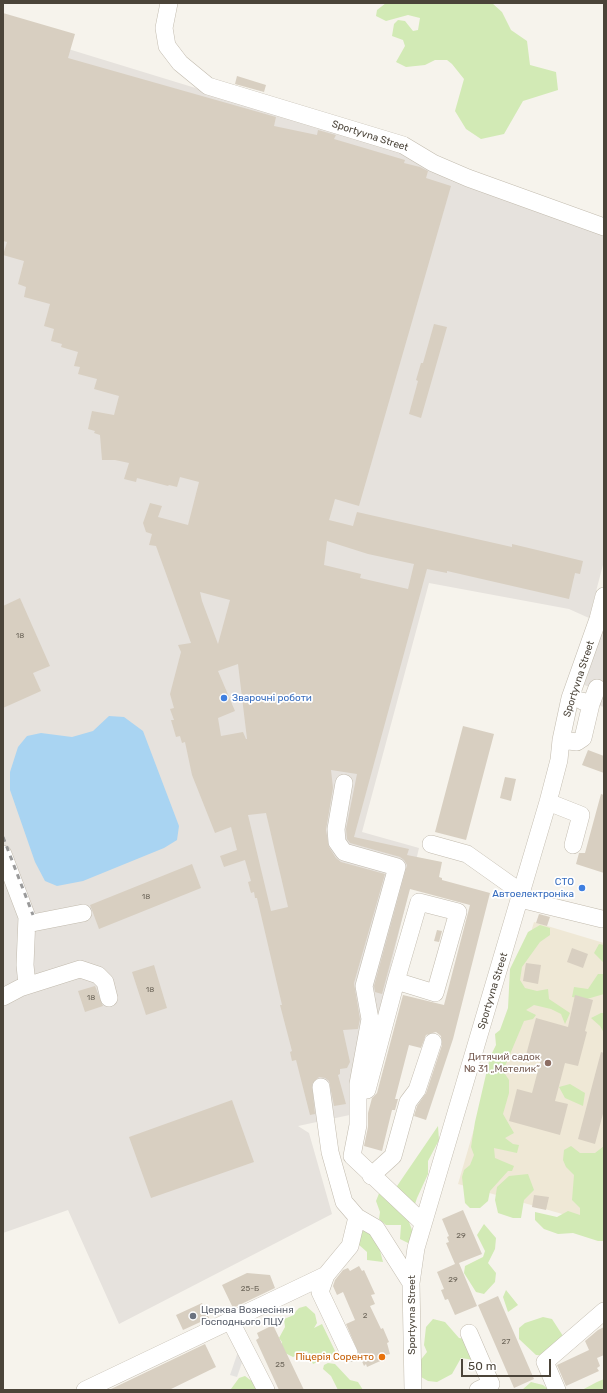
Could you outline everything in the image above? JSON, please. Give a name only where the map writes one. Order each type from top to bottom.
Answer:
[{"type":"street","name":"Sportyvna Street","points":[[169,3],[164,28],[167,46],[180,63],[194,77],[208,86],[403,145],[433,163],[468,178],[604,227]]},
{"type":"street","name":"Sportyvna Street","points":[[413,1390],[411,1283],[415,1253],[422,1222],[521,896],[560,760],[561,740],[570,698],[598,619],[604,596]]},
{"type":"street","points":[[561,740],[577,742],[583,738],[591,704],[598,688]]},
{"type":"street","points":[[570,698],[591,704]]},
{"type":"street","points":[[344,783],[336,829],[337,842],[344,852],[397,867],[364,986],[370,1019],[358,1084],[358,1124]]},
{"type":"street","points":[[548,802],[582,814],[573,845]]},
{"type":"street","points":[[430,844],[466,854],[521,896],[602,918]]},
{"type":"street","points":[[3,854],[27,917],[25,965],[27,985]]},
{"type":"street","points":[[396,981],[435,993],[458,912],[419,902],[396,981],[358,1124],[352,1156],[371,1176],[422,1222]]},
{"type":"street","points":[[27,924],[83,913]]},
{"type":"street","points":[[3,997],[27,985],[80,969],[98,975],[105,982],[109,998]]},
{"type":"street","points":[[371,1176],[392,1156],[408,1102],[417,1090],[433,1042]]},
{"type":"street","points":[[321,1087],[330,1152],[344,1202],[357,1218],[376,1228],[411,1283]]},
{"type":"street","points":[[349,1353],[320,1292],[326,1275],[350,1246],[357,1218]]},
{"type":"street","points":[[85,1390],[326,1275]]},
{"type":"street","points":[[557,1390],[545,1362],[604,1311]]},
{"type":"street","points":[[230,1320],[266,1390]]},
{"type":"street","points":[[469,1333],[491,1384],[478,1390]]},
{"type":"shaded area","points":[[3,29],[401,151],[409,158],[474,185],[604,232],[604,561],[589,618],[569,609],[429,583],[362,832],[419,848],[384,995],[359,1113],[298,1126],[309,1133],[332,1214],[119,1324],[68,1210],[3,1233]]},
{"type":"shaded area","points":[[604,626],[604,707],[597,705],[601,691],[584,685]]},
{"type":"shaded area","name":"Дитячий садок № 31 „Метелик“","points":[[534,922],[604,943],[604,1226],[458,1184]]},
{"type":"shaded area","points":[[241,1343],[248,1345],[237,1377],[230,1375]]},
{"type":"green space","points":[[386,3],[492,3],[502,12],[511,30],[527,41],[530,65],[556,72],[558,90],[523,101],[504,134],[481,139],[466,129],[455,111],[464,79],[452,64],[447,60],[435,60],[425,65],[406,67],[396,62],[405,46],[403,40],[392,36],[394,24],[398,20],[405,21],[413,31],[418,30],[420,18],[408,15],[386,21],[376,16],[377,10]]},
{"type":"green space","points":[[540,925],[550,928],[550,935],[540,942],[522,967],[520,980],[525,988],[537,991],[548,989],[549,999],[570,1013],[565,1024],[561,1014],[551,1009],[534,1005],[526,1010],[536,1015],[533,1019],[524,1021],[503,1071],[509,1080],[509,1093],[503,1114],[514,1133],[505,1138],[513,1144],[519,1145],[517,1153],[494,1148],[495,1158],[514,1166],[512,1171],[508,1171],[490,1191],[488,1201],[480,1208],[470,1208],[465,1203],[462,1177],[464,1170],[470,1165],[474,1155],[471,1147],[475,1122],[490,1057],[496,1045],[495,1034],[500,1030],[508,1008],[510,969],[528,932]]},
{"type":"green space","points":[[599,944],[604,945],[604,963],[594,953]]},
{"type":"green space","points":[[598,974],[604,974],[604,994],[587,999],[572,997],[574,987],[588,989]]},
{"type":"green space","points":[[604,1013],[604,1033],[600,1026],[591,1018]]},
{"type":"green space","points":[[570,1084],[585,1093],[583,1106],[565,1098],[559,1087]]},
{"type":"green space","points":[[438,1126],[439,1140],[428,1161],[428,1174],[417,1198],[409,1222],[414,1235],[410,1244],[400,1239],[401,1225],[386,1225],[379,1219],[380,1212],[376,1201],[380,1191],[395,1189]]},
{"type":"green space","points":[[571,1146],[580,1153],[595,1153],[604,1146],[604,1241],[598,1241],[573,1233],[558,1234],[544,1229],[535,1220],[535,1212],[557,1217],[568,1211],[580,1215],[580,1208],[572,1200],[574,1175],[566,1167],[563,1160],[564,1150]]},
{"type":"green space","points":[[528,1174],[534,1190],[524,1200],[521,1218],[513,1218],[498,1213],[495,1200],[497,1187],[509,1176]]},
{"type":"green space","points":[[484,1224],[496,1238],[495,1249],[488,1263],[496,1273],[495,1282],[484,1294],[476,1292],[464,1273],[465,1266],[483,1257],[485,1251],[477,1235]]},
{"type":"green space","points":[[365,1227],[377,1239],[383,1262],[367,1260],[367,1252],[358,1244],[355,1232]]},
{"type":"green space","points":[[506,1290],[518,1305],[508,1312],[503,1297]]},
{"type":"green space","points":[[306,1306],[315,1314],[317,1323],[314,1328],[322,1324],[336,1353],[313,1364],[307,1351],[293,1357],[285,1353],[281,1348],[282,1342],[279,1338],[285,1327],[284,1319],[294,1315],[299,1308]]},
{"type":"green space","points":[[543,1317],[552,1319],[565,1339],[552,1356],[536,1355],[519,1339],[519,1328],[525,1323]]},
{"type":"green space","points":[[433,1319],[445,1322],[459,1338],[471,1340],[474,1360],[461,1358],[452,1374],[437,1382],[428,1381],[421,1377],[419,1362],[427,1352],[424,1345],[426,1327]]},
{"type":"green space","points":[[328,1363],[335,1364],[350,1380],[358,1382],[363,1390],[338,1390],[331,1376],[323,1369],[324,1365]]},
{"type":"green space","points":[[245,1376],[257,1385],[257,1390],[225,1390],[231,1389],[239,1378]]},
{"type":"green space","points":[[604,1379],[604,1390],[582,1390],[597,1382]]},
{"type":"green space","points":[[531,1382],[543,1385],[549,1390],[522,1390]]},
{"type":"water","points":[[109,716],[124,717],[143,731],[179,826],[177,840],[164,848],[83,881],[57,886],[45,881],[35,862],[10,790],[10,772],[18,747],[27,736],[41,733],[72,737],[93,731]]},
{"type":"building","points":[[3,13],[75,34],[68,58],[276,117],[274,126],[317,135],[318,130],[336,135],[334,139],[405,160],[404,163],[420,167],[428,171],[426,178],[451,186],[359,506],[335,499],[329,520],[353,526],[357,512],[512,547],[512,544],[583,561],[580,574],[575,573],[569,599],[447,571],[447,573],[427,569],[354,837],[409,849],[407,855],[442,862],[439,877],[442,878],[442,880],[490,893],[453,1039],[426,1120],[414,1116],[417,1106],[426,1093],[442,1045],[441,1036],[436,1032],[426,1035],[421,1048],[409,1045],[395,1099],[398,1099],[395,1110],[392,1110],[382,1151],[364,1146],[368,1127],[368,1113],[372,1098],[377,1093],[403,995],[444,1005],[470,905],[410,889],[382,994],[375,992],[374,986],[407,865],[400,857],[350,843],[347,839],[346,829],[357,774],[331,770],[333,788],[326,830],[329,847],[336,858],[341,862],[385,874],[354,983],[360,1019],[358,1029],[343,1030],[350,1062],[347,1068],[340,1069],[340,1074],[338,1075],[346,1104],[334,1106],[329,1081],[325,1078],[319,1077],[312,1084],[315,1114],[310,1115],[296,1060],[292,1061],[290,1052],[292,1051],[280,1005],[282,1005],[257,898],[255,898],[254,892],[251,893],[248,882],[251,881],[245,860],[224,867],[220,856],[237,850],[231,827],[215,833],[192,775],[185,742],[182,743],[180,736],[176,737],[171,720],[174,720],[170,709],[174,708],[170,694],[181,652],[178,645],[191,643],[156,546],[149,545],[152,534],[146,532],[143,523],[150,503],[162,506],[158,517],[188,525],[199,482],[180,477],[177,487],[137,478],[136,482],[124,479],[129,463],[115,460],[102,460],[100,435],[94,433],[95,431],[88,429],[92,411],[114,415],[119,396],[94,389],[97,379],[78,374],[80,367],[74,366],[78,352],[61,347],[62,344],[51,341],[54,329],[44,326],[50,304],[24,297],[26,287],[18,284],[24,261],[3,255],[7,242],[3,241]],"holes":[[[327,541],[368,554],[414,564],[408,589],[360,578],[361,574],[324,565]],[[200,592],[230,600],[218,644]],[[238,664],[247,739],[243,732],[221,736],[218,718],[235,711],[218,671]],[[266,813],[288,907],[271,911],[248,815]]]},
{"type":"building","points":[[237,76],[266,85],[264,92],[235,84]]},
{"type":"building","points":[[434,324],[447,327],[421,418],[409,414],[418,381],[416,380],[421,363],[423,363]]},
{"type":"building","points":[[20,598],[50,666],[33,673],[41,691],[3,708],[3,606]]},
{"type":"building","points":[[463,726],[494,734],[466,840],[435,832]]},
{"type":"building","points":[[588,750],[604,756],[604,773],[582,765]]},
{"type":"building","points":[[505,777],[516,779],[511,801],[500,798]]},
{"type":"building","points":[[601,794],[604,795],[604,873],[576,864],[579,853],[585,853]]},
{"type":"building","points":[[192,864],[201,888],[99,929],[90,905]]},
{"type":"building","points":[[539,914],[550,917],[547,926],[536,923]]},
{"type":"building","points":[[437,930],[442,931],[439,942],[434,941]]},
{"type":"building","points":[[572,948],[588,954],[583,968],[567,962]]},
{"type":"building","points":[[526,963],[541,965],[538,984],[523,981]]},
{"type":"building","points":[[154,965],[167,1008],[146,1015],[132,972]]},
{"type":"building","points":[[95,986],[103,1006],[85,1012],[78,991]]},
{"type":"building","points":[[575,995],[593,1000],[585,1031],[587,1032],[578,1066],[565,1063],[555,1101],[568,1104],[560,1135],[509,1121],[517,1089],[532,1093],[541,1059],[526,1055],[536,1018],[568,1027]]},
{"type":"building","points":[[601,1052],[604,1053],[604,1110],[595,1144],[578,1139]]},
{"type":"building","points":[[232,1100],[254,1162],[151,1198],[129,1137]]},
{"type":"building","points":[[534,1195],[549,1197],[546,1210],[532,1207]]},
{"type":"building","points":[[463,1210],[482,1254],[459,1263],[477,1306],[455,1315],[448,1299],[445,1300],[441,1290],[444,1289],[437,1272],[455,1264],[446,1243],[449,1242],[447,1237],[449,1236],[442,1219]]},
{"type":"building","points":[[359,1266],[362,1271],[364,1270],[375,1294],[371,1295],[375,1304],[370,1306],[381,1329],[383,1328],[389,1342],[387,1343],[390,1354],[386,1355],[387,1358],[367,1367],[366,1364],[364,1366],[346,1324],[355,1320],[343,1292],[337,1295],[333,1286],[335,1280],[343,1270],[348,1268],[350,1271]]},
{"type":"building","points":[[247,1273],[270,1275],[275,1288],[233,1308],[222,1285]]},
{"type":"building","points":[[498,1296],[534,1379],[514,1388],[478,1305]]},
{"type":"building","name":"Церква Вознесіння Господнього ПЦУ","points":[[202,1303],[209,1318],[183,1330],[176,1315]]},
{"type":"building","points":[[273,1325],[304,1390],[279,1390],[256,1340],[259,1338],[257,1333]]},
{"type":"building","points":[[604,1327],[604,1355],[597,1358],[600,1366],[597,1368],[599,1371],[566,1386],[557,1365],[589,1350],[585,1341]]},
{"type":"building","points":[[205,1344],[216,1367],[169,1390],[109,1390]]},
{"type":"railway","points":[[3,837],[33,915]]},
{"type":"place","name":"Зварочні роботи","points":[[224,698]]},
{"type":"place","name":"СТО Автоелектроніка","points":[[582,888]]},
{"type":"place","name":"Дитячий садок № 31 „Метелик“","points":[[548,1063]]},
{"type":"place","name":"Церква Вознесіння Господнього ПЦУ","points":[[193,1316]]},
{"type":"place","name":"Піцерія Соренто","points":[[382,1357]]}]
